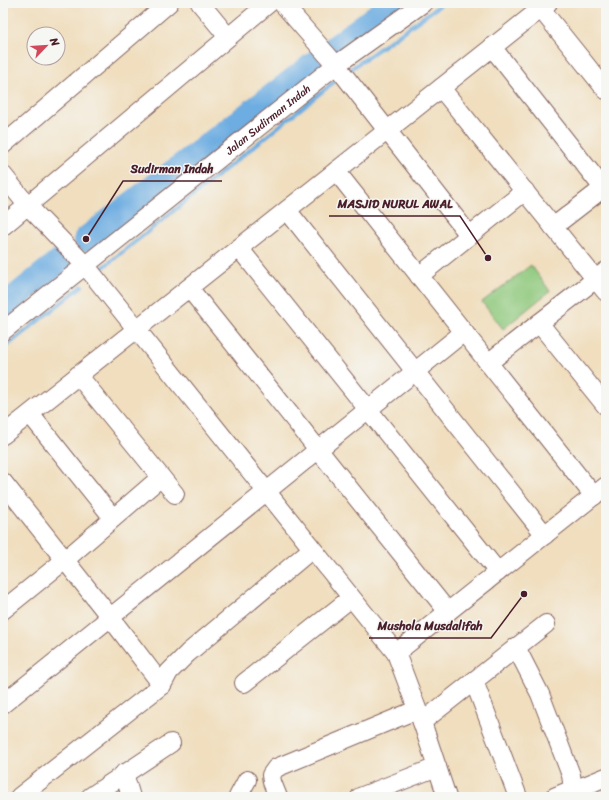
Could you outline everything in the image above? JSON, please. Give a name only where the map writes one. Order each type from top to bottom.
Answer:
[{"type":"street","points":[[3,145],[169,3]]},
{"type":"street","points":[[200,3],[228,36]]},
{"type":"street","points":[[3,226],[269,3]]},
{"type":"street","points":[[282,3],[336,65],[469,235]]},
{"type":"street","name":"Jalan Sudirman Indah","points":[[3,330],[336,65],[423,3]]},
{"type":"street","points":[[3,435],[545,6],[606,90]]},
{"type":"street","points":[[492,47],[605,187],[554,227]]},
{"type":"street","points":[[441,88],[554,227],[603,280],[539,323],[488,363]]},
{"type":"street","points":[[336,171],[488,363],[600,491],[396,653]]},
{"type":"street","points":[[3,175],[28,206],[85,265],[396,653],[447,797]]},
{"type":"street","points":[[419,276],[525,191]]},
{"type":"street","points":[[287,210],[545,535]]},
{"type":"street","points":[[238,248],[498,572]]},
{"type":"street","points":[[189,288],[448,612]]},
{"type":"street","points":[[539,323],[606,406]]},
{"type":"street","points":[[3,704],[464,332]]},
{"type":"street","points":[[78,375],[174,494]]},
{"type":"street","points":[[30,414],[113,518]]},
{"type":"street","points":[[6,599],[65,560],[160,477]]},
{"type":"street","points":[[3,482],[162,685]]},
{"type":"street","points":[[19,797],[162,685],[169,672],[188,653],[312,549]]},
{"type":"street","points":[[244,683],[351,598]]},
{"type":"street","points":[[278,797],[271,775],[276,768],[419,716],[474,681],[546,624]]},
{"type":"street","points":[[516,647],[544,705],[571,775],[573,789]]},
{"type":"street","points":[[474,681],[518,797]]},
{"type":"street","points":[[90,797],[171,743]]},
{"type":"street","points":[[360,797],[437,767]]},
{"type":"street","points":[[124,773],[131,797]]},
{"type":"street","points":[[554,797],[606,777]]},
{"type":"street","points":[[238,797],[247,780]]},
{"type":"green space","points":[[531,265],[550,291],[503,329],[482,302]]},
{"type":"waterway","points":[[348,71],[443,3]]},
{"type":"waterway","points":[[333,49],[391,5]]},
{"type":"waterway","points":[[86,239],[318,61]]},
{"type":"waterway","points":[[100,270],[334,82]]},
{"type":"waterway","points":[[3,307],[61,260]]},
{"type":"waterway","points":[[3,349],[82,286]]},
{"type":"place","name":"Sudirman Indah","points":[[86,239]]},
{"type":"place","name":"MASJID NURUL AWAL","points":[[488,258]]},
{"type":"place","name":"Mushola Musdalifah","points":[[524,594]]}]
